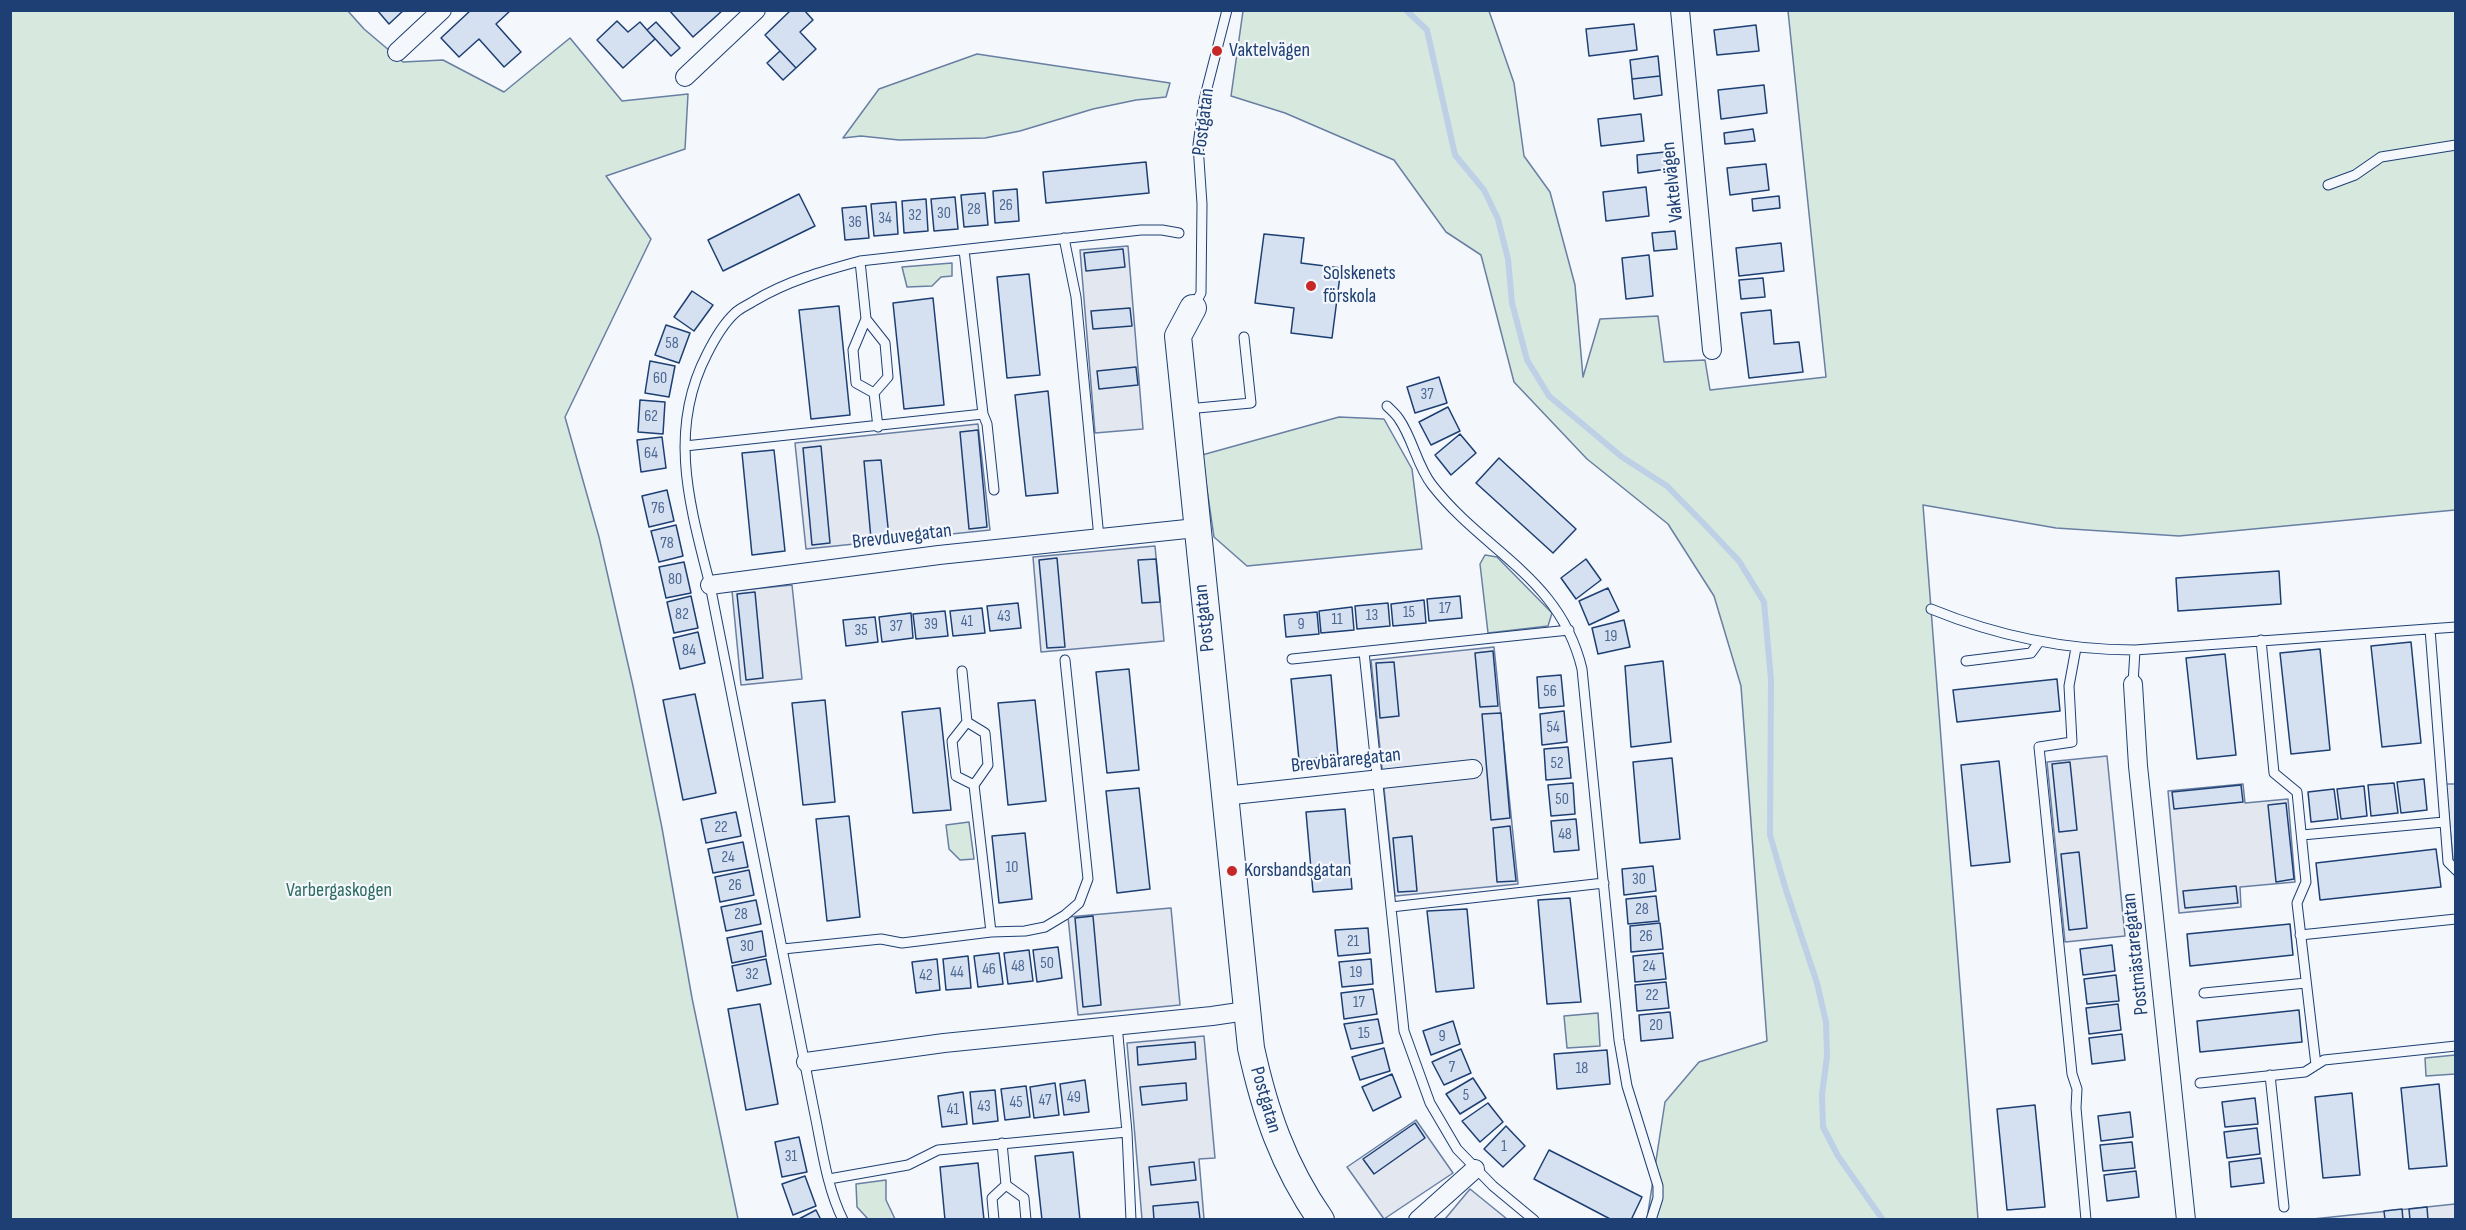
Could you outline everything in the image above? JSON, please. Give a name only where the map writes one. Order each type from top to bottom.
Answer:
[{"type":"street","points":[[397,52],[442,10]]},
{"type":"street","points":[[685,77],[756,10]]},
{"type":"street","name":"Vaktelvägen","points":[[1680,10],[1712,350]]},
{"type":"street","name":"Postgatan","points":[[1193,308],[1178,336],[1251,1048],[1270,1123],[1283,1155],[1320,1220]]},
{"type":"street","name":"Brevduvegatan","points":[[710,585],[912,558],[1196,528]]},
{"type":"street","name":"Postmästaregatan","points":[[2133,684],[2138,766],[2186,1220]]},
{"type":"street","name":"Brevbäraregatan","points":[[1224,796],[1473,770]]},
{"type":"street","points":[[806,1062],[944,1043],[1246,1011]]},
{"type":"street","points":[[1418,1220],[1475,1169]]},
{"type":"lane","name":"Postgatan","points":[[1193,308],[1201,293],[1202,204],[1198,146],[1204,100],[1227,10]]},
{"type":"lane","points":[[2328,185],[2355,175],[2381,157],[2456,145]]},
{"type":"lane","points":[[843,1220],[837,1208],[814,1115],[806,1062],[726,674],[710,585],[692,512],[686,466],[686,411],[697,374],[716,338],[735,313],[770,291],[814,273],[860,261],[1064,238],[1141,230],[1179,233]]},
{"type":"lane","points":[[1064,238],[1076,297],[1100,538]]},
{"type":"lane","points":[[964,250],[994,490]]},
{"type":"lane","points":[[860,261],[866,319],[853,350],[856,383],[874,393]]},
{"type":"lane","points":[[866,319],[885,343],[888,377],[874,393],[878,427]]},
{"type":"lane","points":[[1185,410],[1251,403],[1244,337]]},
{"type":"lane","points":[[1387,406],[1400,419],[1430,483],[1459,515],[1541,588],[1557,608],[1569,630],[1582,669],[1619,1040],[1627,1086],[1658,1186],[1658,1198],[1651,1220]]},
{"type":"lane","points":[[685,446],[983,414]]},
{"type":"lane","points":[[1931,609],[2000,634],[2076,648],[2135,650],[2456,627]]},
{"type":"lane","points":[[2430,629],[2448,862],[2456,870]]},
{"type":"lane","points":[[1292,659],[1569,630]]},
{"type":"lane","points":[[2261,640],[2274,773],[2296,792],[2302,835],[2306,882],[2297,903],[2316,1065]]},
{"type":"lane","points":[[1966,661],[2031,653],[2039,642]]},
{"type":"lane","points":[[2076,648],[2069,686],[2072,742],[2039,747],[2072,1074],[2077,1089],[2076,1108],[2086,1220]]},
{"type":"lane","points":[[2133,684],[2135,650]]},
{"type":"lane","points":[[1364,652],[1401,1010],[1412,1054],[1430,1103],[1457,1149],[1475,1169],[1534,1220]]},
{"type":"lane","points":[[783,949],[881,939],[902,942],[991,932],[1025,931],[1045,927],[1079,903],[1088,879],[1065,660]]},
{"type":"lane","points":[[962,671],[967,722],[952,741],[956,776],[974,785]]},
{"type":"lane","points":[[967,722],[985,734],[988,765],[974,785],[991,932]]},
{"type":"lane","points":[[2302,835],[2444,822]]},
{"type":"lane","points":[[1391,907],[1604,883]]},
{"type":"lane","points":[[2300,935],[2456,919]]},
{"type":"lane","points":[[2204,993],[2306,983]]},
{"type":"lane","points":[[1117,1025],[1127,1132],[1131,1220]]},
{"type":"lane","points":[[2200,1083],[2306,1072],[2324,1060],[2456,1046]]},
{"type":"lane","points":[[2270,1075],[2284,1207]]},
{"type":"lane","points":[[829,1179],[908,1165],[938,1150],[1127,1132]]},
{"type":"lane","points":[[1002,1143],[1006,1185],[1024,1198],[1026,1220]]},
{"type":"lane","points":[[993,1220],[992,1198],[1006,1185]]},
{"type":"green space","name":"Varbergaskogen","points":[[10,11],[348,11],[364,29],[403,62],[443,60],[504,92],[570,38],[622,101],[688,94],[685,149],[606,176],[651,239],[565,417],[599,537],[633,686],[662,828],[692,998],[738,1219],[11,1219]]},
{"type":"green space","points":[[1243,11],[1489,11],[1514,83],[1524,156],[1550,192],[1575,285],[1583,377],[1600,319],[1658,316],[1664,362],[1705,360],[1710,390],[1826,377],[1788,11],[2455,11],[2455,510],[2179,536],[2056,528],[1923,505],[1978,1219],[1647,1219],[1665,1102],[1699,1062],[1767,1041],[1741,686],[1714,596],[1668,524],[1587,459],[1514,382],[1481,255],[1446,232],[1394,160],[1285,113],[1231,96]]},
{"type":"green space","points":[[977,54],[1170,83],[1166,97],[1136,100],[1093,109],[1020,131],[985,138],[899,140],[861,136],[843,138],[879,89]]},
{"type":"green space","points":[[952,263],[952,276],[941,277],[932,286],[907,287],[902,267]]},
{"type":"green space","points":[[1339,417],[1384,419],[1412,469],[1422,549],[1247,566],[1214,537],[1202,455]]},
{"type":"green space","points":[[1485,555],[1497,557],[1552,613],[1548,626],[1488,633],[1480,564]]},
{"type":"green space","points":[[969,822],[974,859],[960,860],[949,849],[946,825]]},
{"type":"green space","points":[[1598,1013],[1600,1046],[1567,1048],[1564,1016]]},
{"type":"green space","points":[[2455,1055],[2455,1074],[2426,1076],[2425,1058]]},
{"type":"green space","points":[[886,1180],[886,1200],[895,1219],[868,1219],[857,1207],[856,1184]]},
{"type":"shaded area","points":[[1128,246],[1143,429],[1095,433],[1080,250]]},
{"type":"shaded area","points":[[978,424],[990,530],[806,549],[795,443]]},
{"type":"shaded area","points":[[1155,546],[1164,641],[1041,652],[1033,557]]},
{"type":"shaded area","points":[[792,585],[802,679],[741,685],[732,591]]},
{"type":"shaded area","points":[[1494,647],[1518,884],[1395,896],[1371,660]]},
{"type":"shaded area","points":[[2107,756],[2125,936],[2065,942],[2047,762]]},
{"type":"shaded area","points":[[2243,784],[2245,803],[2288,799],[2295,882],[2240,887],[2241,907],[2179,913],[2168,791]]},
{"type":"shaded area","points":[[2446,784],[2455,784],[2455,881]]},
{"type":"shaded area","points":[[1171,908],[1180,1005],[1078,1015],[1068,917]]},
{"type":"shaded area","points":[[1204,1036],[1215,1158],[1199,1159],[1204,1219],[1142,1219],[1127,1043]]},
{"type":"shaded area","points":[[1416,1120],[1453,1173],[1384,1219],[1347,1167]]},
{"type":"shaded area","points":[[1470,1189],[1507,1219],[1445,1219]]},
{"type":"shaded area","points":[[2455,1204],[2455,1219],[2313,1219]]},
{"type":"building","points":[[377,10],[404,10],[389,24]]},
{"type":"building","points":[[471,10],[511,10],[496,24],[521,52],[504,67],[479,39],[459,57],[441,38]]},
{"type":"building","points":[[669,10],[723,10],[693,37]]},
{"type":"building","points":[[791,10],[804,10],[813,20],[800,32],[816,49],[796,68],[765,35]]},
{"type":"building","points":[[617,21],[628,32],[640,22],[655,39],[623,68],[597,40]]},
{"type":"building","points":[[656,22],[680,48],[671,56],[647,30]]},
{"type":"building","points":[[1634,24],[1637,50],[1589,56],[1586,29]]},
{"type":"building","points":[[1756,25],[1759,51],[1717,55],[1714,30]]},
{"type":"building","points":[[780,51],[796,68],[783,80],[767,63]]},
{"type":"building","points":[[1658,56],[1660,76],[1632,79],[1630,60]]},
{"type":"building","points":[[1660,76],[1662,95],[1634,99],[1632,79]]},
{"type":"building","points":[[1764,85],[1767,113],[1721,119],[1718,90]]},
{"type":"building","points":[[1641,114],[1644,141],[1601,146],[1598,119]]},
{"type":"building","points":[[1753,129],[1755,141],[1725,144],[1724,133]]},
{"type":"building","points":[[1665,152],[1667,169],[1638,173],[1637,155]]},
{"type":"building","points":[[1146,162],[1149,193],[1046,203],[1043,172]]},
{"type":"building","points":[[1766,164],[1769,190],[1730,195],[1727,168]]},
{"type":"building","points":[[1646,187],[1649,216],[1606,221],[1603,192]]},
{"type":"building","points":[[1017,189],[1019,221],[995,223],[993,191]]},
{"type":"building","points":[[985,193],[988,225],[964,227],[961,195]]},
{"type":"building","points":[[799,194],[815,226],[723,271],[708,240]]},
{"type":"building","points":[[1779,196],[1780,208],[1753,211],[1752,199]]},
{"type":"building","points":[[955,197],[958,229],[934,231],[931,199]]},
{"type":"building","points":[[926,199],[928,231],[904,233],[902,201]]},
{"type":"building","points":[[896,202],[898,234],[874,236],[871,204]]},
{"type":"building","points":[[866,206],[869,238],[845,240],[842,208]]},
{"type":"building","points":[[1675,231],[1677,249],[1654,251],[1652,233]]},
{"type":"building","points":[[1264,234],[1304,238],[1301,263],[1341,268],[1332,338],[1291,333],[1294,308],[1255,303]]},
{"type":"building","points":[[1781,243],[1784,271],[1739,276],[1736,248]]},
{"type":"building","points":[[1123,249],[1125,267],[1086,271],[1084,253]]},
{"type":"building","points":[[1649,255],[1653,296],[1626,299],[1622,258]]},
{"type":"building","points":[[1029,274],[1040,375],[1007,378],[997,277]]},
{"type":"building","points":[[1763,278],[1765,297],[1741,299],[1739,280]]},
{"type":"building","points":[[692,291],[713,305],[694,331],[674,317]]},
{"type":"building","points":[[933,298],[944,405],[904,409],[893,303]]},
{"type":"building","points":[[839,306],[850,415],[811,419],[799,310]]},
{"type":"building","points":[[1130,308],[1132,326],[1093,329],[1091,311]]},
{"type":"building","points":[[1771,310],[1774,344],[1799,342],[1803,372],[1749,378],[1741,313]]},
{"type":"building","points":[[666,325],[690,333],[679,363],[655,355]]},
{"type":"building","points":[[650,361],[675,366],[669,397],[645,393]]},
{"type":"building","points":[[1136,367],[1138,385],[1099,389],[1097,371]]},
{"type":"building","points":[[1439,377],[1447,403],[1415,413],[1407,387]]},
{"type":"building","points":[[1048,391],[1058,493],[1026,496],[1015,395]]},
{"type":"building","points":[[640,400],[665,402],[663,434],[638,432]]},
{"type":"building","points":[[1448,407],[1460,431],[1431,445],[1419,422]]},
{"type":"building","points":[[978,430],[987,527],[969,529],[960,432]]},
{"type":"building","points":[[1460,434],[1476,453],[1451,475],[1435,455]]},
{"type":"building","points":[[662,437],[666,468],[641,472],[637,440]]},
{"type":"building","points":[[821,446],[830,543],[812,545],[803,448]]},
{"type":"building","points":[[774,450],[785,551],[752,555],[742,453]]},
{"type":"building","points":[[1499,458],[1576,529],[1553,553],[1476,483]]},
{"type":"building","points":[[881,460],[889,537],[871,539],[864,461]]},
{"type":"building","points":[[667,490],[674,521],[649,527],[642,496]]},
{"type":"building","points":[[676,525],[683,556],[659,562],[651,531]]},
{"type":"building","points":[[1057,558],[1065,647],[1047,648],[1039,560]]},
{"type":"building","points":[[1156,559],[1160,602],[1142,603],[1138,560]]},
{"type":"building","points":[[1586,559],[1601,580],[1576,599],[1561,578]]},
{"type":"building","points":[[684,562],[691,593],[666,598],[659,567]]},
{"type":"building","points":[[2279,571],[2281,604],[2178,611],[2176,578]]},
{"type":"building","points":[[1608,588],[1619,611],[1589,625],[1579,601]]},
{"type":"building","points":[[755,592],[763,678],[746,680],[737,594]]},
{"type":"building","points":[[691,596],[698,628],[674,633],[667,602]]},
{"type":"building","points":[[1460,596],[1462,618],[1429,621],[1427,599]]},
{"type":"building","points":[[1424,600],[1426,623],[1393,626],[1391,604]]},
{"type":"building","points":[[1018,603],[1021,628],[990,631],[987,606]]},
{"type":"building","points":[[1388,603],[1390,626],[1357,629],[1355,606]]},
{"type":"building","points":[[1352,607],[1354,630],[1321,633],[1319,611]]},
{"type":"building","points":[[982,608],[985,633],[953,636],[950,611]]},
{"type":"building","points":[[945,611],[948,636],[916,639],[913,614]]},
{"type":"building","points":[[1317,612],[1319,634],[1286,637],[1284,615]]},
{"type":"building","points":[[911,613],[913,638],[882,642],[879,617]]},
{"type":"building","points":[[875,617],[878,642],[846,646],[843,620]]},
{"type":"building","points":[[1624,620],[1630,647],[1598,654],[1592,628]]},
{"type":"building","points":[[698,632],[705,663],[680,669],[673,638]]},
{"type":"building","points":[[2411,642],[2421,743],[2382,747],[2371,646]]},
{"type":"building","points":[[2320,649],[2330,750],[2291,754],[2280,653]]},
{"type":"building","points":[[1493,651],[1498,706],[1480,707],[1475,653]]},
{"type":"building","points":[[2225,654],[2236,755],[2197,759],[2186,658]]},
{"type":"building","points":[[1663,661],[1671,742],[1631,747],[1625,666]]},
{"type":"building","points":[[1394,662],[1399,716],[1380,718],[1376,663]]},
{"type":"building","points":[[1129,669],[1139,770],[1107,773],[1096,672]]},
{"type":"building","points":[[1331,675],[1338,756],[1299,760],[1291,679]]},
{"type":"building","points":[[1561,675],[1564,706],[1539,708],[1537,677]]},
{"type":"building","points":[[2057,679],[2060,711],[1957,722],[1953,690]]},
{"type":"building","points":[[695,694],[716,793],[683,800],[663,700]]},
{"type":"building","points":[[825,700],[835,802],[803,805],[792,703]]},
{"type":"building","points":[[1035,700],[1046,801],[1008,805],[998,703]]},
{"type":"building","points":[[940,708],[951,810],[913,813],[902,712]]},
{"type":"building","points":[[1564,711],[1567,742],[1542,745],[1540,714]]},
{"type":"building","points":[[1501,713],[1510,818],[1491,820],[1482,714]]},
{"type":"building","points":[[1568,747],[1571,778],[1546,780],[1544,749]]},
{"type":"building","points":[[1672,758],[1680,839],[1640,843],[1633,762]]},
{"type":"building","points":[[1999,761],[2010,862],[1971,866],[1961,765]]},
{"type":"building","points":[[2070,762],[2077,830],[2059,832],[2052,764]]},
{"type":"building","points":[[2424,779],[2427,810],[2401,813],[2397,782]]},
{"type":"building","points":[[1573,783],[1575,814],[1551,816],[1548,785]]},
{"type":"building","points":[[2394,783],[2398,813],[2371,816],[2368,785]]},
{"type":"building","points":[[2241,785],[2243,802],[2174,809],[2172,792]]},
{"type":"building","points":[[2364,786],[2367,816],[2341,819],[2337,789]]},
{"type":"building","points":[[1139,788],[1150,889],[1117,893],[1106,791]]},
{"type":"building","points":[[2334,789],[2338,819],[2311,822],[2308,792]]},
{"type":"building","points":[[2286,803],[2294,879],[2276,882],[2268,805]]},
{"type":"building","points":[[1345,809],[1352,889],[1313,892],[1306,812]]},
{"type":"building","points":[[736,812],[741,836],[706,843],[701,819]]},
{"type":"building","points":[[849,816],[860,917],[827,921],[816,819]]},
{"type":"building","points":[[1576,819],[1579,850],[1554,852],[1551,821]]},
{"type":"building","points":[[1510,826],[1516,881],[1497,882],[1493,828]]},
{"type":"building","points":[[1025,833],[1032,899],[999,903],[992,836]]},
{"type":"building","points":[[1412,836],[1417,891],[1398,892],[1393,838]]},
{"type":"building","points":[[743,842],[748,867],[713,873],[708,849]]},
{"type":"building","points":[[2436,849],[2441,887],[2320,900],[2316,863]]},
{"type":"building","points":[[2079,852],[2087,928],[2069,930],[2061,854]]},
{"type":"building","points":[[1653,866],[1656,891],[1624,895],[1622,869]]},
{"type":"building","points":[[749,870],[754,895],[720,902],[715,877]]},
{"type":"building","points":[[2236,886],[2238,903],[2185,908],[2183,891]]},
{"type":"building","points":[[1656,896],[1659,921],[1628,924],[1626,899]]},
{"type":"building","points":[[1570,898],[1581,1002],[1547,1004],[1538,900]]},
{"type":"building","points":[[756,900],[761,924],[726,931],[721,907]]},
{"type":"building","points":[[1467,909],[1474,988],[1436,992],[1427,911]]},
{"type":"building","points":[[1093,916],[1101,1005],[1083,1007],[1075,918]]},
{"type":"building","points":[[1660,923],[1663,949],[1631,952],[1630,926]]},
{"type":"building","points":[[2290,924],[2293,955],[2190,966],[2187,934]]},
{"type":"building","points":[[1368,928],[1370,953],[1338,956],[1335,930]]},
{"type":"building","points":[[762,931],[766,956],[732,963],[727,938]]},
{"type":"building","points":[[2112,945],[2115,971],[2083,975],[2080,949]]},
{"type":"building","points":[[1058,947],[1062,978],[1037,982],[1033,950]]},
{"type":"building","points":[[1029,950],[1033,981],[1008,984],[1004,953]]},
{"type":"building","points":[[999,953],[1003,984],[978,987],[974,956]]},
{"type":"building","points":[[1663,953],[1666,979],[1635,982],[1633,956]]},
{"type":"building","points":[[968,956],[971,988],[946,990],[943,959]]},
{"type":"building","points":[[766,959],[771,984],[737,991],[732,966]]},
{"type":"building","points":[[937,959],[940,990],[916,993],[912,962]]},
{"type":"building","points":[[1371,959],[1373,984],[1342,987],[1339,962]]},
{"type":"building","points":[[2116,975],[2119,1001],[2087,1004],[2084,979]]},
{"type":"building","points":[[1666,982],[1669,1008],[1637,1011],[1635,985]]},
{"type":"building","points":[[1373,989],[1377,1014],[1344,1019],[1341,993]]},
{"type":"building","points":[[760,1004],[778,1104],[746,1110],[728,1009]]},
{"type":"building","points":[[2118,1004],[2121,1030],[2089,1034],[2086,1008]]},
{"type":"building","points":[[2299,1010],[2302,1042],[2200,1052],[2197,1021]]},
{"type":"building","points":[[1670,1012],[1673,1038],[1641,1041],[1639,1015]]},
{"type":"building","points":[[1378,1019],[1383,1043],[1351,1049],[1344,1024]]},
{"type":"building","points":[[1453,1021],[1460,1044],[1431,1055],[1423,1031]]},
{"type":"building","points":[[2122,1034],[2125,1060],[2092,1064],[2089,1038]]},
{"type":"building","points":[[1195,1042],[1196,1059],[1138,1065],[1137,1047]]},
{"type":"building","points":[[1384,1048],[1390,1071],[1360,1080],[1352,1057]]},
{"type":"building","points":[[1461,1049],[1471,1073],[1444,1085],[1432,1062]]},
{"type":"building","points":[[1607,1050],[1610,1084],[1557,1089],[1554,1054]]},
{"type":"building","points":[[1392,1074],[1401,1097],[1373,1111],[1362,1087]]},
{"type":"building","points":[[1473,1078],[1486,1098],[1460,1114],[1446,1094]]},
{"type":"building","points":[[1085,1080],[1089,1112],[1064,1115],[1060,1084]]},
{"type":"building","points":[[1055,1083],[1059,1115],[1034,1118],[1030,1087]]},
{"type":"building","points":[[1186,1083],[1187,1100],[1142,1105],[1140,1087]]},
{"type":"building","points":[[2439,1084],[2447,1166],[2409,1169],[2401,1088]]},
{"type":"building","points":[[1026,1086],[1030,1117],[1005,1120],[1001,1089]]},
{"type":"building","points":[[995,1090],[998,1121],[973,1124],[970,1092]]},
{"type":"building","points":[[963,1092],[967,1124],[942,1127],[938,1096]]},
{"type":"building","points":[[2352,1093],[2360,1175],[2323,1178],[2315,1097]]},
{"type":"building","points":[[2255,1098],[2258,1124],[2225,1127],[2222,1102]]},
{"type":"building","points":[[1488,1103],[1503,1122],[1480,1142],[1462,1121]]},
{"type":"building","points":[[2035,1105],[2045,1207],[2007,1210],[1997,1109]]},
{"type":"building","points":[[2130,1112],[2133,1137],[2101,1141],[2098,1116]]},
{"type":"building","points":[[1415,1123],[1425,1138],[1374,1174],[1363,1159]]},
{"type":"building","points":[[1506,1126],[1525,1146],[1503,1167],[1484,1149]]},
{"type":"building","points":[[2257,1128],[2260,1154],[2227,1158],[2224,1132]]},
{"type":"building","points":[[799,1137],[807,1172],[782,1177],[775,1142]]},
{"type":"building","points":[[2132,1142],[2135,1168],[2103,1171],[2100,1145]]},
{"type":"building","points":[[1549,1150],[1642,1197],[1631,1220],[1612,1220],[1534,1179]]},
{"type":"building","points":[[1073,1152],[1080,1220],[1042,1220],[1035,1156]]},
{"type":"building","points":[[2261,1158],[2264,1183],[2231,1187],[2229,1162]]},
{"type":"building","points":[[1194,1162],[1196,1180],[1151,1185],[1149,1167]]},
{"type":"building","points":[[978,1163],[984,1220],[945,1220],[940,1167]]},
{"type":"building","points":[[2136,1171],[2139,1197],[2107,1201],[2104,1175]]},
{"type":"building","points":[[805,1176],[816,1206],[793,1215],[782,1184]]},
{"type":"building","points":[[1198,1202],[1200,1219],[1154,1220],[1153,1206]]},
{"type":"building","points":[[2427,1207],[2428,1220],[2410,1220],[2409,1209]]},
{"type":"building","points":[[2402,1209],[2403,1220],[2385,1220],[2384,1211]]},
{"type":"building","points":[[816,1210],[821,1220],[797,1220]]},
{"type":"waterway","points":[[1406,10],[1427,30],[1455,155],[1484,190],[1498,219],[1508,259],[1512,303],[1527,360],[1549,396],[1622,457],[1667,486],[1739,561],[1764,602],[1771,680],[1770,835],[1817,983],[1826,1022],[1827,1056],[1822,1095],[1823,1127],[1838,1156],[1883,1220]]},
{"type":"place","name":"Vaktelvägen","points":[[1217,51]]},
{"type":"place","name":"Solskenets förskola","points":[[1311,286]]},
{"type":"place","name":"Korsbandsgatan","points":[[1232,871]]}]
